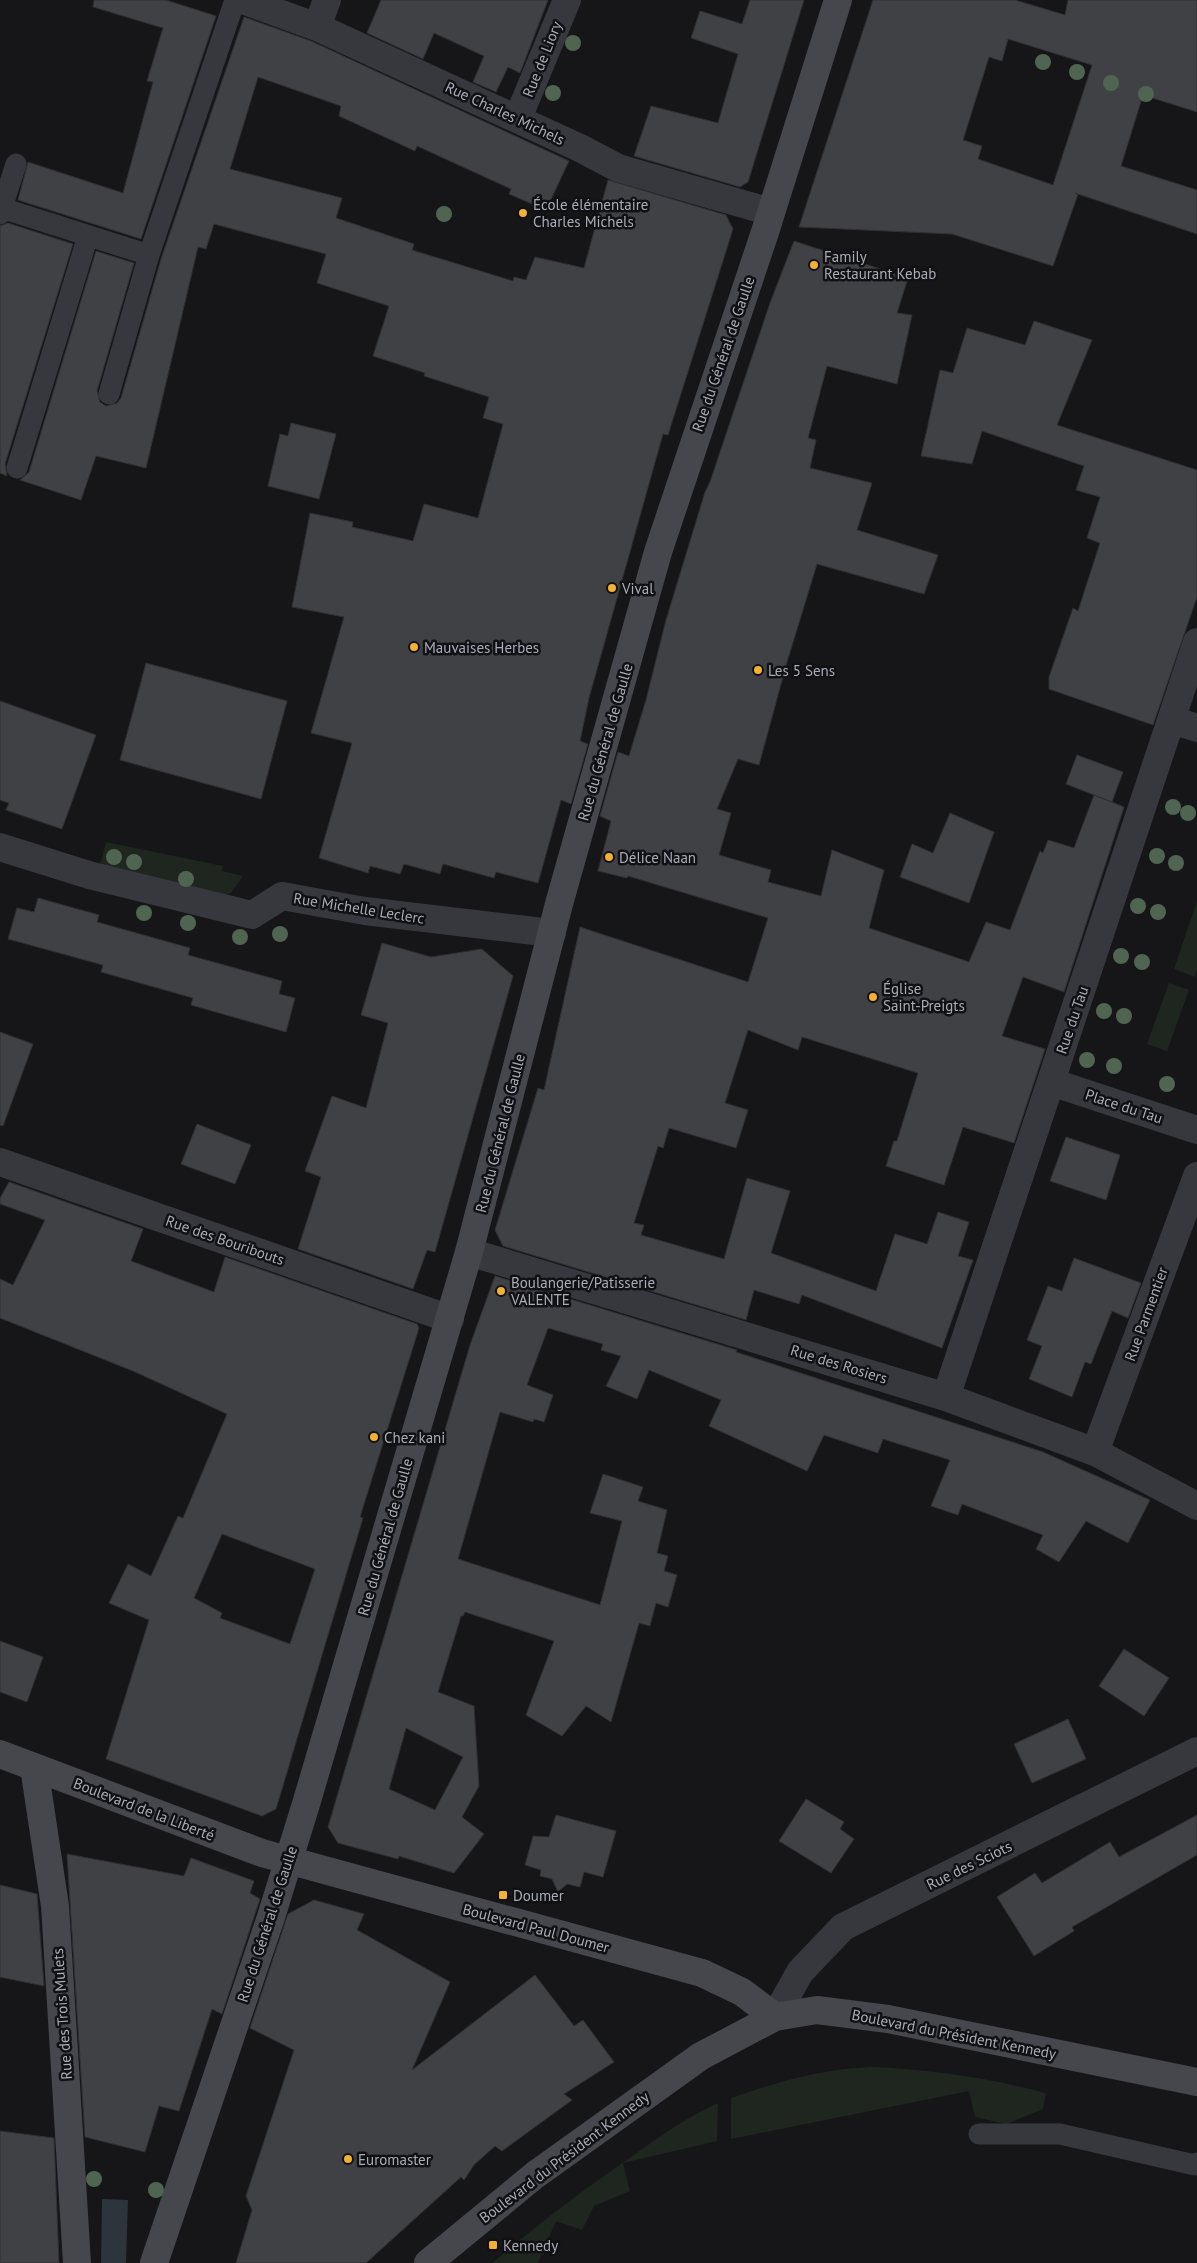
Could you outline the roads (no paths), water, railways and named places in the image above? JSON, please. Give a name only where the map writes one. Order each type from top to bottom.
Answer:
[{"type":"main road","name":"Rue du Général de Gaulle","points":[[154,2263],[288,1861],[450,1319],[552,933],[658,552],[771,212],[838,0]]},
{"type":"main road","name":"Boulevard de la Liberté","points":[[0,1754],[262,1853],[288,1861]]},
{"type":"main road","name":"Rue des Trois Mulets","points":[[34,1767],[55,1906],[77,2263]]},
{"type":"main road","name":"Boulevard Paul Doumer","points":[[288,1861],[702,1973],[742,1992],[774,2017]]},
{"type":"main road","name":"Boulevard du Président Kennedy","points":[[428,2263],[535,2175],[701,2056],[774,2017],[817,2010],[888,2019],[1197,2082]]},
{"type":"street","name":"Rue Charles Michels","points":[[243,0],[317,27],[518,118],[618,168],[771,212]]},
{"type":"street","points":[[317,27],[327,0]]},
{"type":"street","name":"Rue de Liory","points":[[518,118],[567,0]]},
{"type":"street","name":"Rue du Tau","points":[[946,1397],[1051,1082],[1185,724],[1197,642]]},
{"type":"street","name":"Rue Michelle Leclerc","points":[[0,847],[89,875],[252,915],[282,896],[365,911],[552,933]]},
{"type":"street","name":"Place du Tau","points":[[1051,1082],[1197,1130]]},
{"type":"street","name":"Rue des Bouribouts","points":[[0,1162],[450,1319]]},
{"type":"street","name":"Rue Parmentier","points":[[1095,1452],[1197,1176]]},
{"type":"street","name":"Rue des Rosiers","points":[[469,1252],[946,1397],[1095,1452],[1197,1506]]},
{"type":"street","name":"Rue des Sciots","points":[[774,2017],[800,1972],[843,1928],[1197,1752]]},
{"type":"lane","points":[[110,394],[148,255],[235,0]]},
{"type":"lane","points":[[16,164],[1,211],[148,255]]},
{"type":"lane","points":[[17,468],[88,236]]},
{"type":"lane","points":[[979,2134],[1060,2134],[1194,2165],[1197,2163]]},
{"type":"place","name":"École élémentaire Charles Michels","points":[[523,213]]},
{"type":"place","name":"Family Restaurant Kebab","points":[[814,265]]},
{"type":"place","name":"Vival","points":[[612,588]]},
{"type":"place","name":"Mauvaises Herbes","points":[[414,647]]},
{"type":"place","name":"Les 5 Sens","points":[[758,670]]},
{"type":"place","name":"Délice Naan","points":[[609,857]]},
{"type":"place","name":"Église Saint-Preigts","points":[[873,997]]},
{"type":"place","name":"Boulangerie/Patisserie VALENTE","points":[[501,1291]]},
{"type":"place","name":"Chez kani","points":[[374,1437]]},
{"type":"place","name":"Doumer","points":[[503,1895]]},
{"type":"place","name":"Euromaster","points":[[348,2159]]},
{"type":"place","name":"Kennedy","points":[[493,2245]]}]
